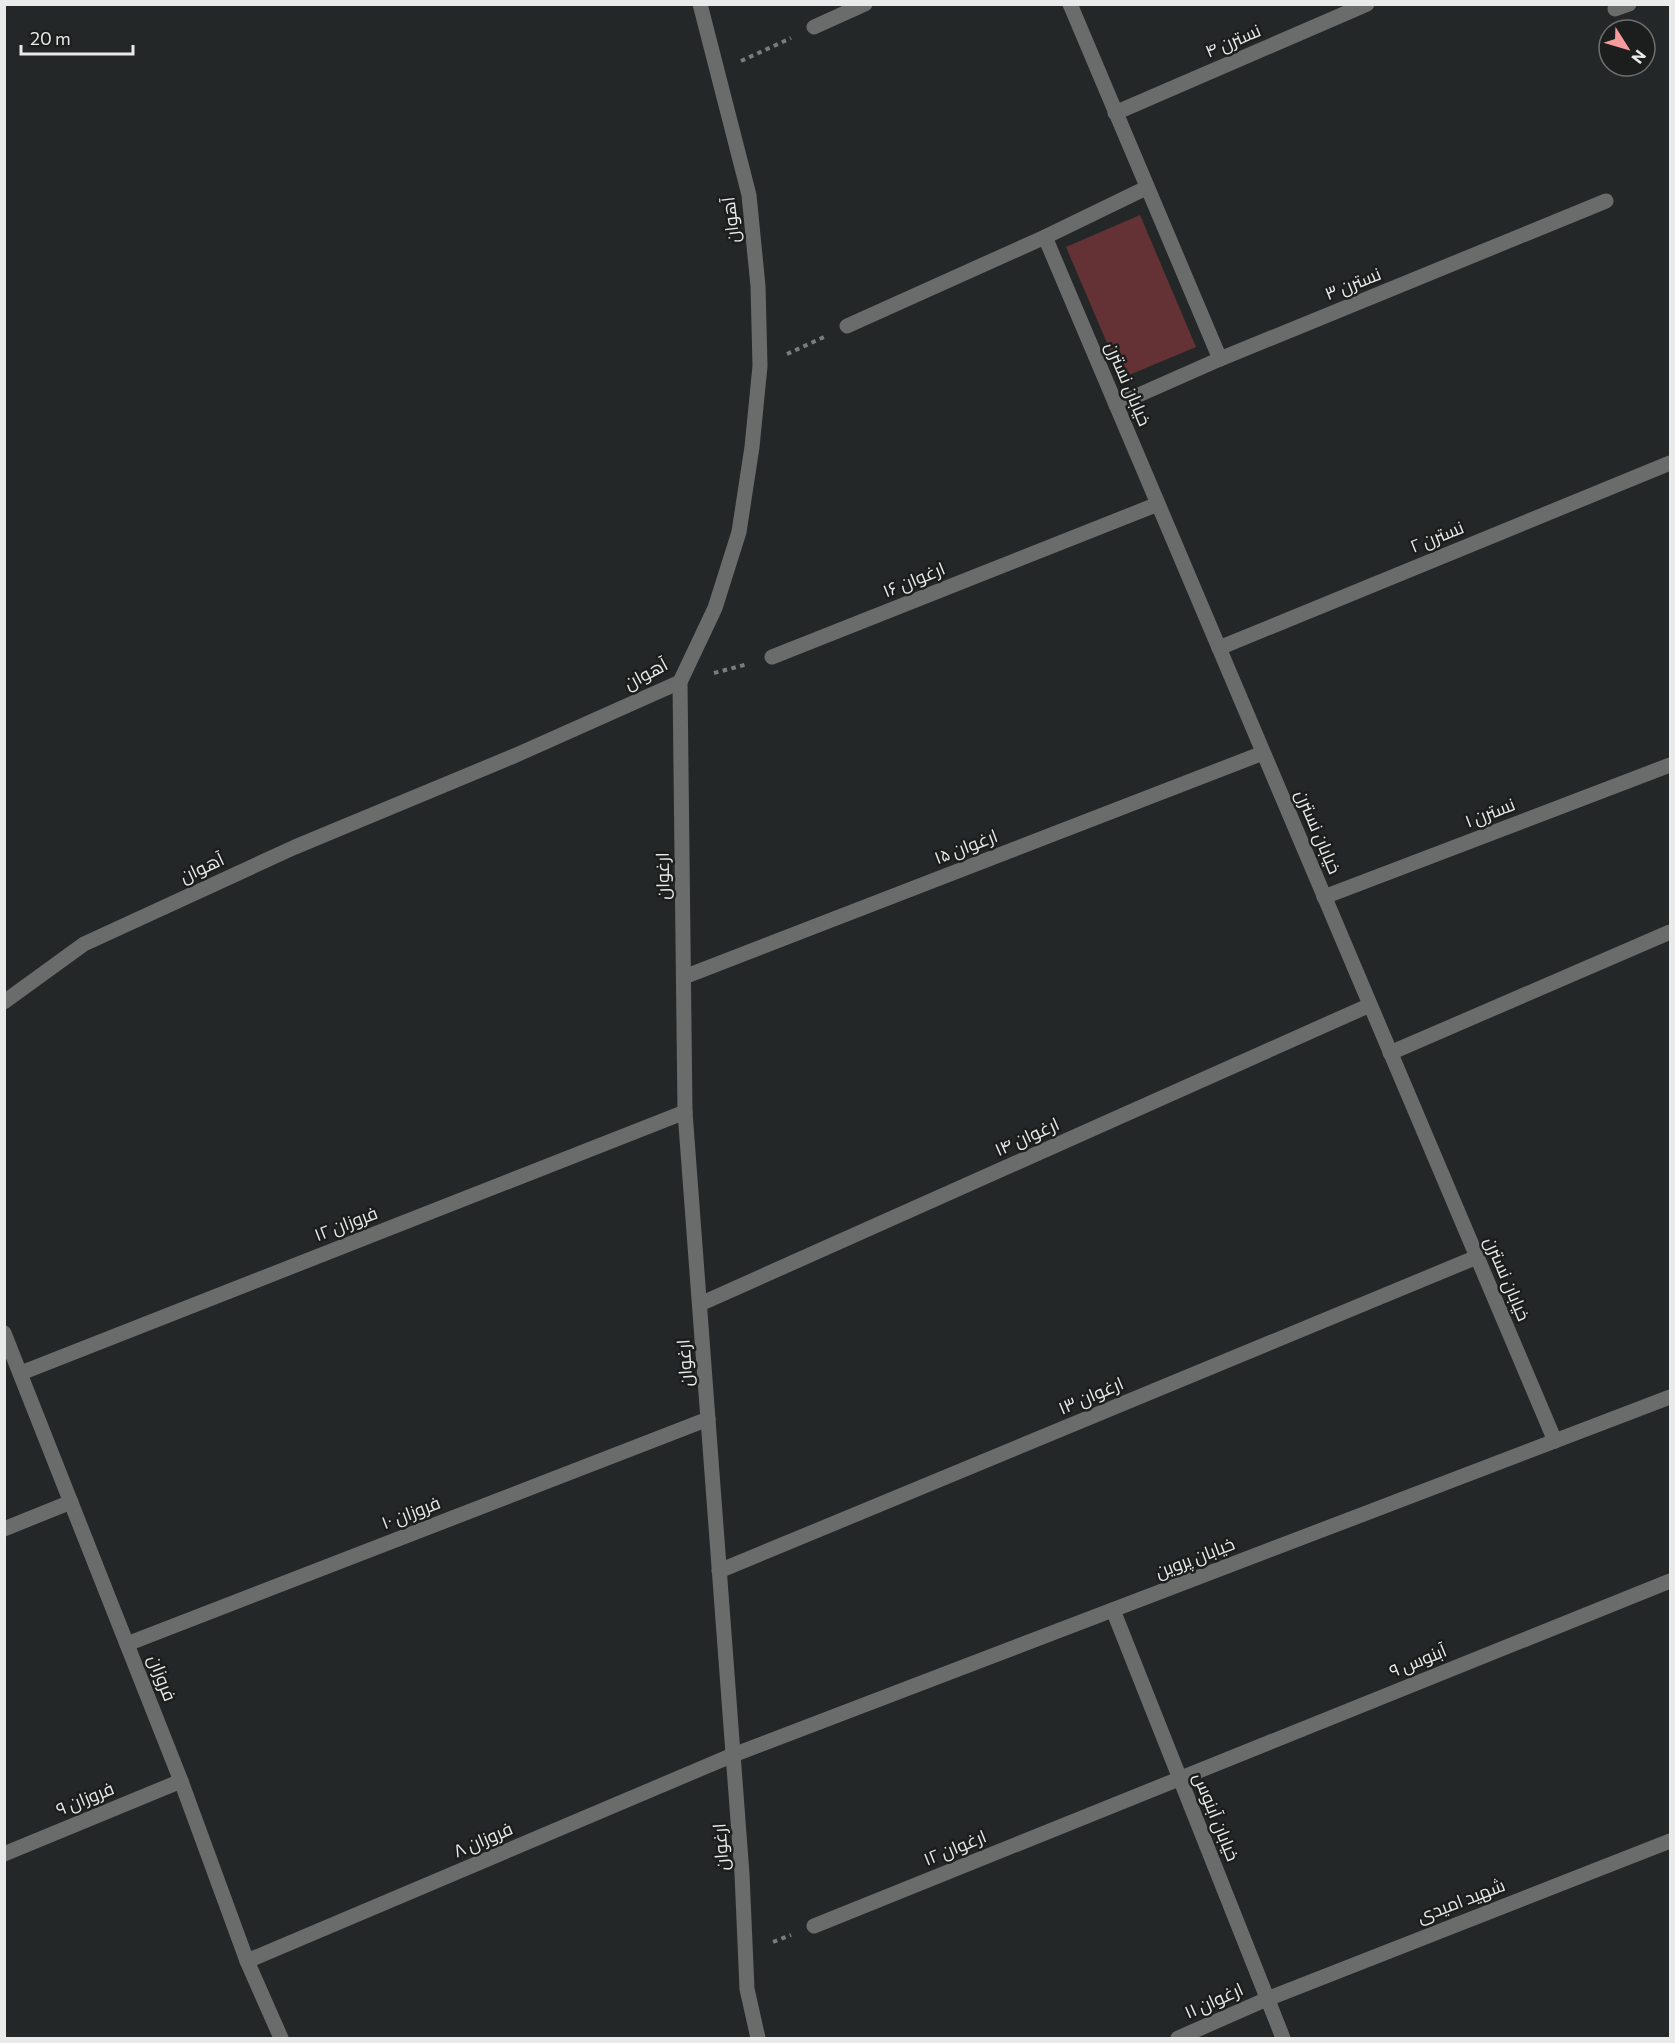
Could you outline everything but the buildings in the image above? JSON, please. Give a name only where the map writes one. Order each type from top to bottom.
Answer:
[{"type":"street","name":"آهوان","points":[[4,1002],[84,944],[295,847],[514,756],[680,682],[715,608],[739,532],[752,447],[760,366],[758,286],[748,195],[719,72],[700,4]]},
{"type":"street","points":[[814,27],[866,4]]},
{"type":"street","points":[[1070,4],[1220,359]]},
{"type":"street","name":"نسترن ۴","points":[[1115,113],[1367,4]]},
{"type":"street","points":[[847,326],[1045,237],[1146,188]]},
{"type":"street","name":"نسترن ۳","points":[[1116,405],[1220,359],[1606,201]]},
{"type":"street","name":"خیابان نسترن","points":[[1045,237],[1555,1441]]},
{"type":"street","name":"نسترن ۲","points":[[1219,648],[1671,463]]},
{"type":"street","name":"ارغوان ۱۶","points":[[772,657],[1158,504]]},
{"type":"street","name":"ارغوان","points":[[680,682],[685,1113],[734,1755],[747,1989],[756,2038]]},
{"type":"street","name":"ارغوان ۱۵","points":[[684,977],[1263,753]]},
{"type":"street","name":"نسترن ۱","points":[[1324,897],[1671,765]]},
{"type":"street","points":[[1390,1053],[1671,932]]},
{"type":"street","name":"ارغوان ۱۴","points":[[700,1304],[1370,1005]]},
{"type":"street","name":"فروزان ۱۲","points":[[21,1373],[685,1113]]},
{"type":"street","name":"ارغوان ۱۳","points":[[719,1571],[1477,1257]]},
{"type":"street","name":"فروزان","points":[[4,1333],[181,1781],[247,1961],[281,2038]]},
{"type":"street","name":"خیابان پروین","points":[[734,1755],[1671,1397]]},
{"type":"street","name":"فروزان ۱۰","points":[[127,1644],[708,1419]]},
{"type":"street","points":[[4,1529],[71,1502]]},
{"type":"street","name":"آبنوس ۹","points":[[1180,1779],[1671,1581]]},
{"type":"street","name":"خیابان آبنوس","points":[[1113,1610],[1282,2038]]},
{"type":"street","name":"فروزان ۸","points":[[247,1961],[734,1755]]},
{"type":"street","name":"ارغوان ۱۲","points":[[814,1926],[1180,1779]]},
{"type":"street","name":"فروزان ۹","points":[[4,1854],[181,1781]]},
{"type":"street","name":"شهید امیدی","points":[[1267,1999],[1671,1841]]},
{"type":"street","name":"ارغوان ۱۱","points":[[1178,2038],[1267,1999]]},
{"type":"path","points":[[719,72],[814,27]]},
{"type":"path","points":[[760,366],[847,326]]},
{"type":"path","points":[[680,682],[772,657]]},
{"type":"path","points":[[746,1953],[814,1926]]},
{"type":"shaded area","points":[[1140,215],[1196,347],[1122,378],[1066,247]]}]
